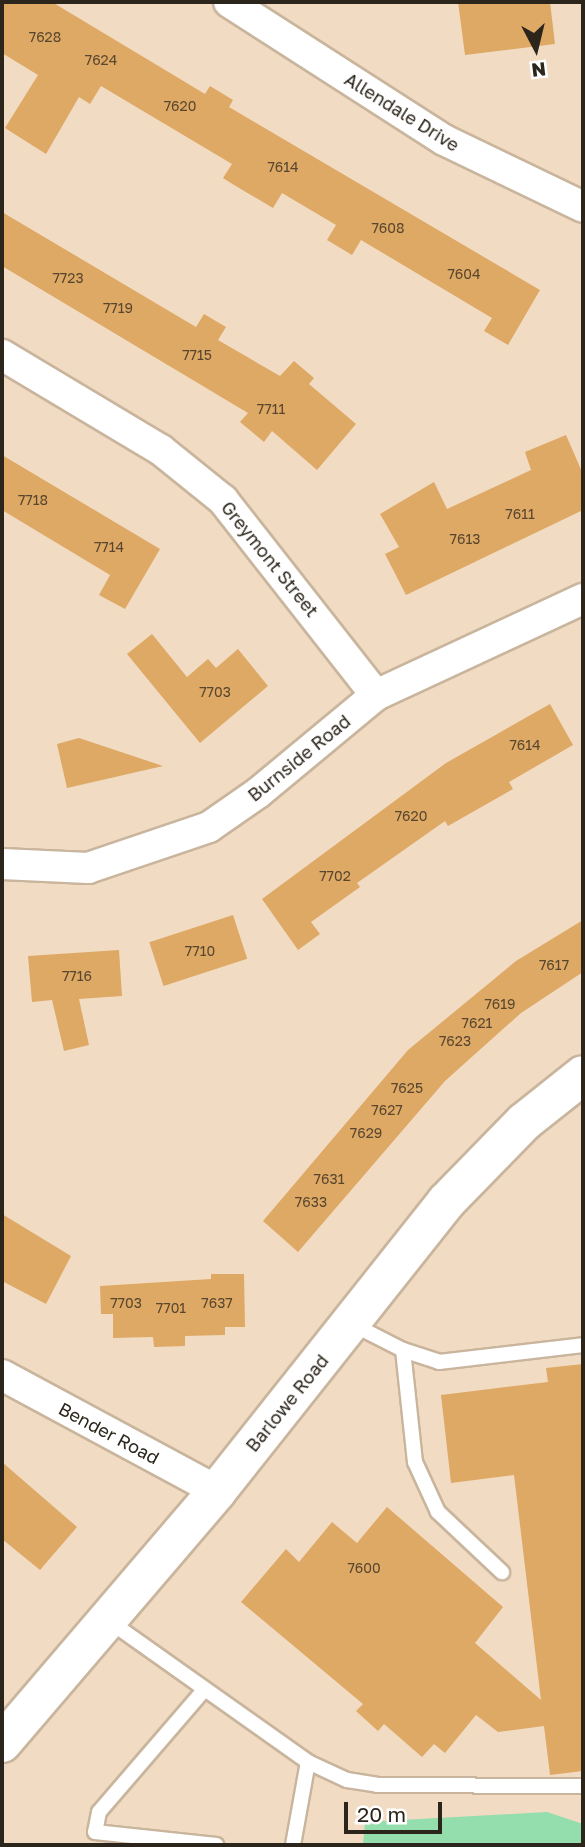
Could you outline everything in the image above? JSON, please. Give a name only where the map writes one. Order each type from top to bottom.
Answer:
[{"type":"street","name":"Allendale Drive","points":[[229,2],[444,141],[583,207]]},
{"type":"street","name":"Greymont Street","points":[[2,355],[161,450],[223,500],[376,695]]},
{"type":"street","name":"Burnside Road","points":[[2,864],[88,868],[209,827],[258,793],[376,695],[583,599]]},
{"type":"street","name":"Barlowe Road","points":[[2,1743],[109,1621],[217,1491],[446,1202],[524,1122],[583,1075]]},
{"type":"street","name":"Bender Road","points":[[2,1375],[217,1491]]},
{"type":"lane","points":[[352,1324],[403,1350],[439,1362],[583,1345]]},
{"type":"lane","points":[[403,1350],[415,1462],[438,1512],[502,1572]]},
{"type":"lane","points":[[109,1621],[308,1762],[347,1780],[377,1785],[583,1786]]},
{"type":"lane","points":[[204,1690],[99,1812],[95,1832],[216,1845]]},
{"type":"lane","points":[[293,1845],[308,1762]]},
{"type":"green space","points":[[547,1812],[583,1824],[583,1845],[363,1845],[365,1822]]},
{"type":"building","points":[[2,2],[52,2],[205,94],[210,86],[233,100],[229,107],[540,290],[508,345],[484,331],[492,318],[361,240],[352,255],[327,240],[336,225],[282,193],[273,208],[234,185],[223,178],[232,164],[101,86],[90,104],[79,97],[46,154],[5,128],[38,75],[2,53]]},
{"type":"building","points":[[458,2],[550,2],[555,44],[465,55]]},
{"type":"building","points":[[2,212],[196,327],[204,314],[226,327],[218,340],[280,376],[294,361],[314,378],[309,384],[356,424],[317,470],[272,431],[264,442],[240,422],[248,413],[2,266]]},
{"type":"building","points":[[566,435],[583,474],[583,510],[406,595],[385,554],[399,547],[380,514],[434,482],[447,509],[531,470],[525,452]]},
{"type":"building","points":[[2,455],[160,549],[125,609],[99,595],[110,575],[2,510]]},
{"type":"building","points":[[152,634],[187,677],[208,659],[216,668],[238,649],[268,686],[200,743],[127,654]]},
{"type":"building","points":[[550,704],[573,745],[509,782],[513,789],[448,826],[445,821],[357,883],[360,887],[311,922],[320,934],[298,950],[262,899],[446,763]]},
{"type":"building","points":[[79,738],[163,766],[67,788],[57,744]]},
{"type":"building","points":[[233,915],[247,959],[164,986],[149,942]]},
{"type":"building","points":[[583,920],[583,972],[521,1013],[445,1081],[298,1252],[263,1221],[408,1050],[516,961]]},
{"type":"building","points":[[119,950],[122,996],[79,999],[89,1045],[64,1051],[52,1000],[32,1002],[28,956]]},
{"type":"building","points":[[2,1214],[71,1256],[46,1304],[2,1281]]},
{"type":"building","points":[[211,1274],[244,1274],[245,1327],[225,1327],[225,1335],[185,1336],[185,1346],[154,1347],[153,1337],[113,1338],[113,1314],[101,1314],[100,1286],[211,1279]]},
{"type":"building","points":[[583,1364],[583,1771],[550,1775],[544,1726],[498,1732],[476,1715],[445,1753],[434,1744],[422,1757],[384,1724],[378,1731],[356,1711],[363,1704],[241,1602],[286,1549],[299,1562],[332,1522],[357,1543],[387,1507],[503,1607],[475,1643],[541,1700],[514,1475],[451,1483],[441,1395],[548,1382],[546,1368]]},
{"type":"building","points":[[2,1462],[77,1527],[40,1570],[2,1539]]}]
